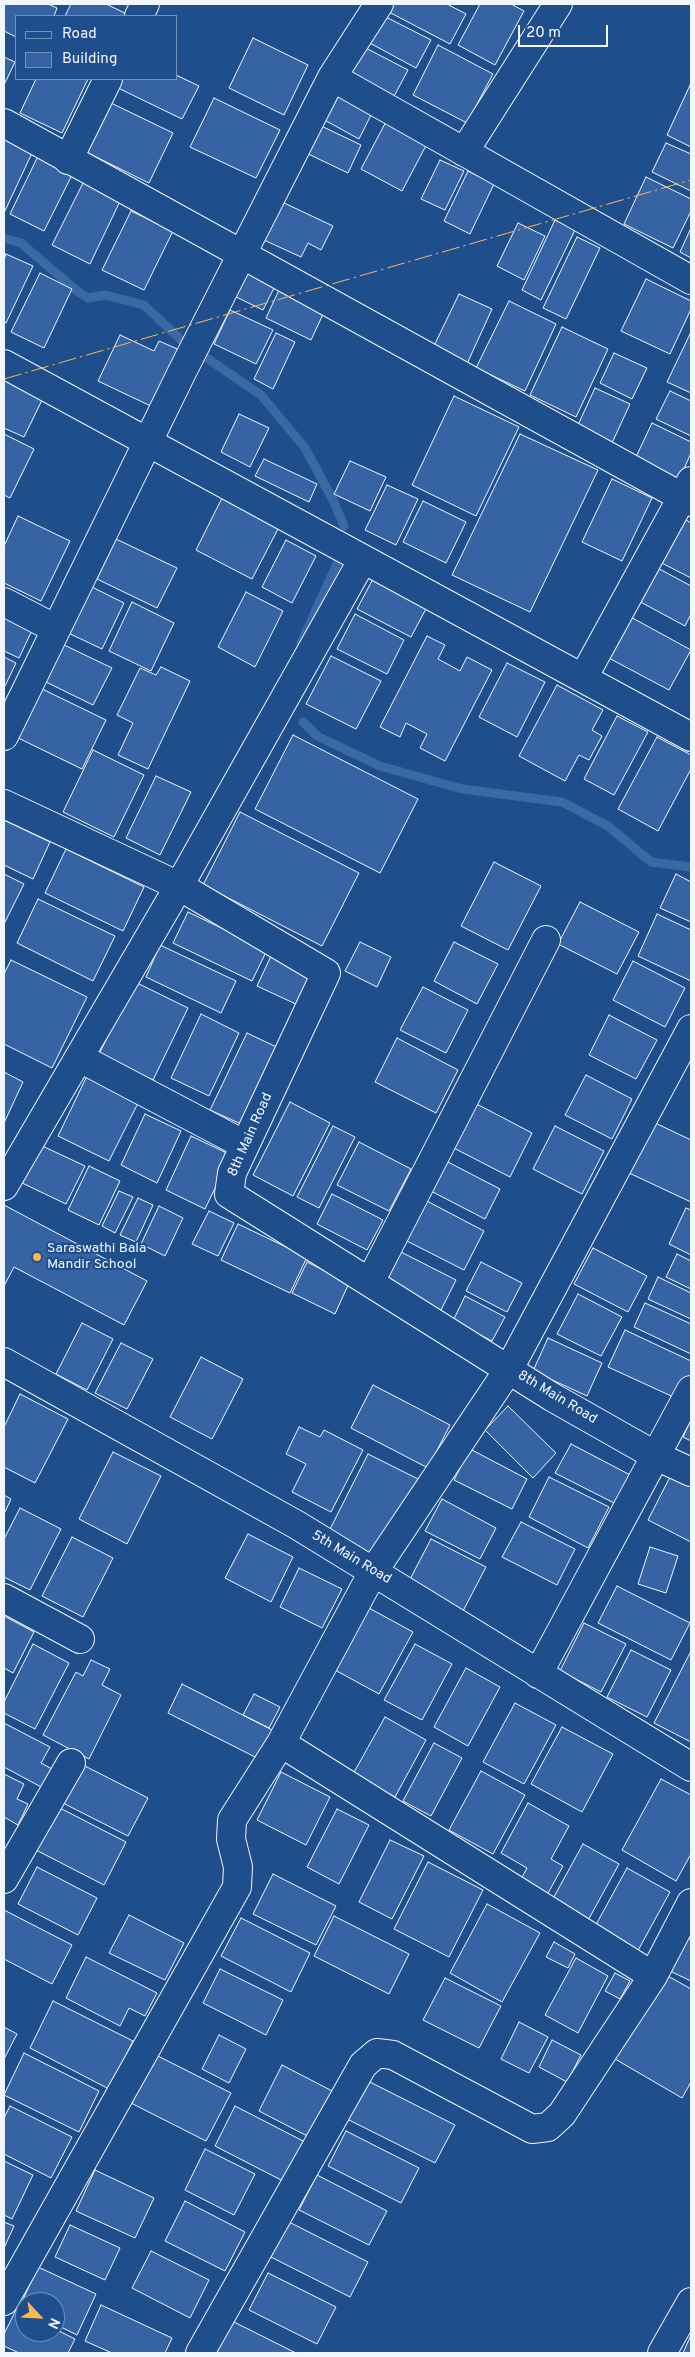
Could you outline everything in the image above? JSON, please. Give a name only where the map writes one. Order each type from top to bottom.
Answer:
[{"type":"street","points":[[4,736],[182,372],[332,77],[379,4]]},
{"type":"street","points":[[464,152],[558,4]]},
{"type":"street","points":[[332,77],[691,280]]},
{"type":"street","points":[[68,160],[108,80]]},
{"type":"street","points":[[4,123],[68,160],[688,493],[583,678]]},
{"type":"street","points":[[4,364],[691,737]]},
{"type":"street","points":[[4,1186],[179,886],[363,559]]},
{"type":"street","points":[[4,602],[56,629]]},
{"type":"street","name":"8th Main Road","points":[[4,804],[179,886],[326,973],[232,1173],[229,1194],[552,1397],[656,1456],[691,1472]]},
{"type":"street","points":[[370,1282],[546,940]]},
{"type":"street","points":[[4,2301],[237,1887],[238,1867],[230,1839],[232,1820],[280,1743],[373,1572],[509,1369],[691,1029]]},
{"type":"street","points":[[80,1058],[245,1145]]},
{"type":"street","name":"5th Main Road","points":[[4,1362],[297,1525],[691,1767]]},
{"type":"street","points":[[538,1674],[691,1390]]},
{"type":"street","points":[[4,1598],[80,1639]]},
{"type":"street","points":[[280,1743],[653,1976]]},
{"type":"street","points":[[4,1879],[71,1763]]},
{"type":"street","points":[[200,2353],[363,2065],[377,2053],[393,2056],[532,2129],[548,2128],[567,2106],[653,1976],[691,1903]]},
{"type":"street","points":[[662,2353],[691,2302]]},
{"type":"building","points":[[4,4],[48,4],[57,8],[54,15],[15,15],[15,36],[4,31]]},
{"type":"building","points":[[71,4],[106,4],[129,15],[66,15]]},
{"type":"building","points":[[391,4],[447,4],[466,14],[450,44],[387,11]]},
{"type":"building","points":[[480,4],[511,4],[524,11],[495,65],[458,45]]},
{"type":"building","points":[[380,14],[431,40],[416,68],[366,41]]},
{"type":"building","points":[[253,38],[308,65],[284,115],[229,88]]},
{"type":"building","points":[[360,45],[408,70],[391,102],[343,77]]},
{"type":"building","points":[[438,45],[493,74],[467,123],[413,95]]},
{"type":"building","points":[[4,57],[15,62],[4,85]]},
{"type":"building","points":[[178,76],[199,86],[182,119],[118,88],[122,80],[178,80]]},
{"type":"building","points":[[36,80],[88,80],[62,133],[20,113]]},
{"type":"building","points":[[691,83],[691,147],[667,135]]},
{"type":"building","points":[[336,84],[376,105],[359,139],[319,117]]},
{"type":"building","points":[[214,98],[280,130],[256,178],[190,147]]},
{"type":"building","points":[[109,102],[173,133],[149,183],[86,152]]},
{"type":"building","points":[[389,116],[430,138],[402,191],[361,169]]},
{"type":"building","points":[[315,123],[361,145],[348,173],[302,151]]},
{"type":"building","points":[[5,140],[32,153],[4,213],[4,143]]},
{"type":"building","points":[[666,143],[691,154],[691,191],[652,172]]},
{"type":"building","points":[[39,154],[74,171],[44,231],[10,214]]},
{"type":"building","points":[[440,160],[464,171],[445,210],[421,199]]},
{"type":"building","points":[[468,171],[494,184],[470,234],[444,221]]},
{"type":"building","points":[[86,177],[123,195],[90,264],[52,245]]},
{"type":"building","points":[[646,177],[691,199],[691,211],[673,248],[624,224]]},
{"type":"building","points":[[282,202],[333,226],[321,250],[308,243],[301,257],[264,240]]},
{"type":"building","points":[[131,211],[173,231],[144,290],[102,270]]},
{"type":"building","points":[[555,220],[575,230],[541,300],[522,290]]},
{"type":"building","points":[[518,223],[545,236],[524,280],[497,266]]},
{"type":"building","points":[[691,228],[691,258],[680,252]]},
{"type":"building","points":[[577,237],[600,248],[566,319],[543,308]]},
{"type":"building","points":[[6,254],[33,266],[6,323],[4,322],[4,260]]},
{"type":"building","points":[[241,270],[275,286],[263,310],[230,294]]},
{"type":"building","points":[[40,273],[72,289],[44,348],[11,332]]},
{"type":"building","points":[[646,279],[691,301],[691,309],[670,354],[621,331]]},
{"type":"building","points":[[280,288],[325,310],[311,340],[266,318]]},
{"type":"building","points":[[459,294],[492,309],[466,366],[432,350]]},
{"type":"building","points":[[509,301],[556,324],[525,391],[476,368]]},
{"type":"building","points":[[230,310],[273,330],[256,364],[214,344]]},
{"type":"building","points":[[562,327],[608,349],[576,417],[530,395]]},
{"type":"building","points":[[691,332],[691,393],[667,382]]},
{"type":"building","points":[[276,333],[295,342],[273,389],[254,379]]},
{"type":"building","points":[[120,335],[154,351],[159,341],[182,351],[155,408],[98,381]]},
{"type":"building","points":[[614,353],[647,368],[632,399],[600,383]]},
{"type":"building","points":[[4,377],[44,396],[24,437],[4,428]]},
{"type":"building","points":[[595,388],[630,404],[612,443],[577,427]]},
{"type":"building","points":[[670,391],[691,401],[691,436],[656,419]]},
{"type":"building","points":[[454,396],[519,427],[476,516],[412,485]]},
{"type":"building","points":[[239,414],[269,428],[250,467],[221,452]]},
{"type":"building","points":[[652,423],[691,442],[691,453],[679,480],[635,459]]},
{"type":"building","points":[[4,434],[34,449],[10,498],[4,495]]},
{"type":"building","points":[[520,434],[598,470],[530,612],[452,575]]},
{"type":"building","points":[[264,459],[317,484],[309,502],[255,476]]},
{"type":"building","points":[[350,461],[386,477],[370,511],[334,494]]},
{"type":"building","points":[[612,479],[652,498],[622,561],[582,542]]},
{"type":"building","points":[[387,485],[418,499],[396,545],[365,530]]},
{"type":"building","points":[[222,498],[279,527],[252,579],[196,550]]},
{"type":"building","points":[[423,501],[466,522],[446,563],[403,542]]},
{"type":"building","points":[[678,515],[691,523],[691,578],[654,559]]},
{"type":"building","points":[[18,516],[70,541],[41,601],[4,583],[4,546]]},
{"type":"building","points":[[116,539],[177,568],[157,608],[97,579]]},
{"type":"building","points":[[286,540],[316,556],[292,603],[262,587]]},
{"type":"building","points":[[652,565],[691,586],[691,614],[685,626],[635,599]]},
{"type":"building","points":[[374,577],[428,605],[411,637],[357,609]]},
{"type":"building","points":[[86,584],[124,603],[102,649],[64,631]]},
{"type":"building","points":[[246,592],[283,611],[255,667],[218,647]]},
{"type":"building","points":[[132,602],[174,623],[151,671],[109,651]]},
{"type":"building","points":[[4,607],[36,622],[19,658],[4,651]]},
{"type":"building","points":[[355,614],[404,640],[387,674],[337,649]]},
{"type":"building","points":[[627,615],[691,650],[669,690],[605,656]]},
{"type":"building","points":[[427,636],[445,645],[438,659],[460,671],[467,657],[492,670],[445,761],[420,748],[427,734],[406,723],[400,737],[380,727]]},
{"type":"building","points":[[62,644],[112,668],[93,705],[44,681]]},
{"type":"building","points":[[331,656],[381,681],[356,729],[306,704]]},
{"type":"building","points":[[4,657],[16,663],[4,688]]},
{"type":"building","points":[[507,663],[545,682],[517,737],[479,717]]},
{"type":"building","points":[[161,667],[190,681],[148,769],[118,755],[133,723],[117,715],[140,668],[156,675]]},
{"type":"building","points":[[557,685],[603,710],[592,730],[602,736],[589,760],[579,755],[565,781],[519,756]]},
{"type":"building","points":[[36,686],[106,720],[82,769],[12,735]]},
{"type":"building","points":[[617,716],[648,732],[614,795],[584,779]]},
{"type":"building","points":[[293,735],[418,799],[380,873],[255,809]]},
{"type":"building","points":[[657,737],[691,755],[691,769],[658,831],[618,809]]},
{"type":"building","points":[[93,750],[144,775],[114,837],[63,812]]},
{"type":"building","points":[[156,776],[191,792],[160,855],[126,838]]},
{"type":"building","points":[[240,812],[359,873],[322,946],[203,885]]},
{"type":"building","points":[[4,820],[50,842],[33,879],[4,865]]},
{"type":"building","points":[[66,849],[144,887],[123,931],[45,893]]},
{"type":"building","points":[[494,862],[541,886],[508,950],[461,926]]},
{"type":"building","points":[[4,874],[24,884],[4,924]]},
{"type":"building","points":[[676,874],[691,882],[691,922],[660,908]]},
{"type":"building","points":[[38,899],[115,936],[93,981],[17,943]]},
{"type":"building","points":[[580,902],[639,932],[617,974],[558,944]]},
{"type":"building","points":[[188,912],[267,950],[252,981],[173,943]]},
{"type":"building","points":[[657,914],[691,930],[691,981],[638,956]]},
{"type":"building","points":[[360,942],[391,957],[377,987],[345,971]]},
{"type":"building","points":[[454,942],[498,964],[477,1004],[434,981]]},
{"type":"building","points":[[160,945],[236,981],[221,1013],[146,977]]},
{"type":"building","points":[[271,956],[314,977],[300,1006],[257,986]]},
{"type":"building","points":[[11,960],[87,997],[52,1068],[4,1044],[4,974]]},
{"type":"building","points":[[633,961],[685,988],[665,1027],[613,1000]]},
{"type":"building","points":[[135,982],[188,1008],[153,1080],[99,1054]]},
{"type":"building","points":[[423,987],[468,1010],[446,1053],[400,1030]]},
{"type":"building","points":[[201,1014],[239,1033],[209,1096],[171,1078]]},
{"type":"building","points":[[609,1015],[657,1040],[636,1079],[589,1055]]},
{"type":"building","points":[[247,1033],[287,1052],[250,1128],[210,1110]]},
{"type":"building","points":[[397,1038],[458,1070],[436,1113],[375,1082]]},
{"type":"building","points":[[4,1072],[23,1082],[4,1123]]},
{"type":"building","points":[[88,1074],[140,1099],[109,1161],[58,1136]]},
{"type":"building","points":[[586,1075],[632,1099],[612,1139],[565,1115]]},
{"type":"building","points":[[471,1101],[532,1133],[510,1177],[448,1145]]},
{"type":"building","points":[[290,1102],[330,1123],[293,1196],[253,1175]]},
{"type":"building","points":[[145,1114],[181,1131],[157,1183],[121,1165]]},
{"type":"building","points":[[651,1121],[691,1140],[691,1202],[627,1172]]},
{"type":"building","points":[[333,1126],[355,1137],[319,1208],[297,1197]]},
{"type":"building","points":[[555,1126],[604,1151],[582,1194],[533,1169]]},
{"type":"building","points":[[191,1136],[231,1155],[205,1209],[166,1190]]},
{"type":"building","points":[[359,1142],[411,1169],[389,1211],[337,1185]]},
{"type":"building","points":[[38,1144],[85,1166],[66,1204],[20,1182]]},
{"type":"building","points":[[444,1160],[500,1189],[485,1219],[429,1190]]},
{"type":"building","points":[[89,1166],[120,1181],[99,1225],[68,1210]]},
{"type":"building","points":[[119,1191],[133,1197],[115,1233],[102,1226]]},
{"type":"building","points":[[332,1194],[383,1220],[367,1250],[317,1224]]},
{"type":"building","points":[[138,1198],[153,1205],[136,1242],[120,1235]]},
{"type":"building","points":[[423,1199],[484,1231],[464,1270],[403,1239]]},
{"type":"building","points":[[4,1205],[147,1281],[124,1325],[14,1267],[4,1286]]},
{"type":"building","points":[[159,1206],[183,1218],[165,1256],[141,1244]]},
{"type":"building","points":[[686,1208],[691,1210],[691,1255],[669,1244]]},
{"type":"building","points":[[209,1211],[234,1223],[218,1256],[192,1244]]},
{"type":"building","points":[[238,1224],[307,1257],[290,1293],[221,1260]]},
{"type":"building","points":[[593,1248],[647,1276],[628,1312],[574,1284]]},
{"type":"building","points":[[401,1252],[456,1280],[439,1314],[384,1286]]},
{"type":"building","points":[[677,1254],[691,1261],[691,1289],[666,1277]]},
{"type":"building","points":[[307,1262],[349,1283],[335,1314],[292,1293]]},
{"type":"building","points":[[481,1262],[522,1283],[507,1312],[466,1291]]},
{"type":"building","points":[[658,1277],[691,1293],[691,1319],[648,1299]]},
{"type":"building","points":[[578,1294],[622,1317],[601,1356],[557,1334]]},
{"type":"building","points":[[465,1296],[505,1317],[492,1341],[453,1321]]},
{"type":"building","points":[[645,1303],[691,1324],[691,1354],[634,1327]]},
{"type":"building","points":[[82,1323],[113,1339],[87,1390],[56,1374]]},
{"type":"building","points":[[625,1330],[691,1361],[691,1377],[680,1400],[608,1367]]},
{"type":"building","points":[[548,1338],[602,1363],[587,1396],[533,1371]]},
{"type":"building","points":[[121,1343],[153,1359],[127,1409],[95,1393]]},
{"type":"building","points":[[201,1357],[243,1379],[212,1439],[170,1417]]},
{"type":"building","points":[[373,1385],[450,1425],[428,1468],[351,1428]]},
{"type":"building","points":[[20,1394],[68,1419],[35,1483],[4,1467],[4,1427]]},
{"type":"building","points":[[508,1406],[556,1453],[533,1478],[485,1430]]},
{"type":"building","points":[[691,1419],[691,1441],[683,1437]]},
{"type":"building","points":[[299,1427],[320,1437],[324,1430],[363,1450],[331,1512],[292,1492],[306,1464],[286,1454]]},
{"type":"building","points":[[571,1444],[634,1477],[620,1506],[555,1473]]},
{"type":"building","points":[[470,1449],[527,1479],[512,1509],[454,1480]]},
{"type":"building","points":[[113,1452],[161,1476],[127,1544],[79,1519]]},
{"type":"building","points":[[368,1454],[418,1479],[377,1559],[328,1533]]},
{"type":"building","points":[[671,1475],[691,1485],[691,1542],[648,1520]]},
{"type":"building","points":[[549,1477],[609,1507],[588,1548],[529,1517]]},
{"type":"building","points":[[4,1495],[11,1499],[4,1514]]},
{"type":"building","points":[[442,1499],[496,1528],[480,1559],[425,1531]]},
{"type":"building","points":[[20,1508],[61,1529],[30,1590],[4,1577],[4,1539]]},
{"type":"building","points":[[521,1522],[575,1549],[557,1585],[502,1557]]},
{"type":"building","points":[[248,1534],[293,1557],[271,1602],[225,1578]]},
{"type":"building","points":[[72,1537],[113,1558],[83,1617],[42,1596]]},
{"type":"building","points":[[431,1539],[486,1567],[463,1611],[408,1583]]},
{"type":"building","points":[[650,1547],[678,1556],[666,1593],[638,1584]]},
{"type":"building","points":[[299,1568],[342,1589],[322,1628],[280,1607]]},
{"type":"building","points":[[617,1586],[690,1623],[671,1660],[598,1623]]},
{"type":"building","points":[[369,1608],[413,1632],[379,1694],[335,1670]]},
{"type":"building","points":[[4,1616],[34,1632],[13,1673],[4,1668]]},
{"type":"building","points":[[584,1623],[626,1644],[601,1692],[560,1671]]},
{"type":"building","points":[[33,1644],[69,1663],[35,1729],[4,1713],[4,1702]]},
{"type":"building","points":[[415,1644],[452,1664],[422,1720],[384,1700]]},
{"type":"building","points":[[631,1650],[671,1670],[647,1717],[607,1697]]},
{"type":"building","points":[[691,1651],[691,1742],[654,1723]]},
{"type":"building","points":[[91,1660],[110,1669],[102,1685],[121,1695],[89,1759],[43,1735],[76,1672],[83,1676]]},
{"type":"building","points":[[466,1668],[500,1687],[468,1746],[434,1727]]},
{"type":"building","points":[[182,1684],[278,1733],[263,1761],[168,1713]]},
{"type":"building","points":[[254,1694],[280,1707],[269,1728],[243,1715]]},
{"type":"building","points":[[515,1703],[556,1725],[524,1784],[483,1762]]},
{"type":"building","points":[[385,1717],[426,1740],[395,1797],[353,1774]]},
{"type":"building","points":[[4,1723],[50,1747],[41,1763],[52,1769],[43,1788],[4,1767]]},
{"type":"building","points":[[562,1727],[613,1754],[582,1812],[531,1784]]},
{"type":"building","points":[[434,1743],[462,1758],[431,1816],[403,1801]]},
{"type":"building","points":[[77,1762],[148,1798],[128,1836],[57,1800]]},
{"type":"building","points":[[481,1771],[525,1795],[493,1854],[449,1830]]},
{"type":"building","points":[[281,1772],[330,1797],[306,1845],[257,1820]]},
{"type":"building","points":[[4,1774],[24,1784],[17,1799],[28,1804],[18,1825],[4,1817]]},
{"type":"building","points":[[661,1779],[691,1795],[691,1854],[676,1881],[622,1850]]},
{"type":"building","points":[[528,1803],[569,1826],[551,1859],[563,1866],[547,1895],[520,1881],[527,1868],[501,1853]]},
{"type":"building","points":[[58,1807],[126,1842],[104,1885],[36,1850]]},
{"type":"building","points":[[337,1809],[369,1825],[339,1884],[307,1867]]},
{"type":"building","points":[[390,1840],[424,1856],[392,1919],[359,1902]]},
{"type":"building","points":[[583,1844],[619,1864],[586,1924],[550,1904]]},
{"type":"building","points":[[428,1862],[483,1890],[449,1957],[394,1929]]},
{"type":"building","points":[[37,1867],[97,1898],[78,1935],[18,1904]]},
{"type":"building","points":[[627,1868],[670,1892],[635,1956],[592,1932]]},
{"type":"building","points":[[273,1874],[336,1906],[316,1945],[253,1914]]},
{"type":"building","points":[[487,1904],[540,1933],[502,2002],[450,1973]]},
{"type":"building","points":[[4,1910],[72,1945],[52,1984],[4,1959]]},
{"type":"building","points":[[129,1915],[184,1943],[165,1980],[109,1953]]},
{"type":"building","points":[[334,1916],[409,1954],[389,1994],[314,1956]]},
{"type":"building","points":[[241,1918],[310,1953],[291,1992],[221,1956]]},
{"type":"building","points":[[686,1937],[691,1940],[691,1981],[670,1971]]},
{"type":"building","points":[[554,1942],[575,1954],[568,1968],[546,1957]]},
{"type":"building","points":[[86,1957],[157,1993],[145,2016],[129,2008],[120,2026],[66,1998]]},
{"type":"building","points":[[576,1958],[608,1976],[578,2033],[545,2015]]},
{"type":"building","points":[[220,1969],[283,2000],[266,2035],[203,2003]]},
{"type":"building","points":[[659,1971],[691,1989],[691,2082],[682,2098],[610,2056]]},
{"type":"building","points":[[615,1973],[630,1981],[620,1999],[605,1991]]},
{"type":"building","points":[[445,1978],[501,2006],[479,2048],[423,2020]]},
{"type":"building","points":[[53,2001],[133,2041],[109,2089],[30,2048]]},
{"type":"building","points":[[519,2022],[548,2037],[529,2073],[501,2059]]},
{"type":"building","points":[[4,2027],[17,2034],[4,2059]]},
{"type":"building","points":[[219,2035],[246,2049],[229,2083],[202,2069]]},
{"type":"building","points":[[552,2040],[581,2055],[567,2082],[539,2067]]},
{"type":"building","points":[[24,2053],[99,2091],[79,2132],[4,2095]]},
{"type":"building","points":[[152,2053],[231,2093],[206,2141],[127,2101]]},
{"type":"building","points":[[282,2065],[338,2094],[315,2140],[259,2111]]},
{"type":"building","points":[[364,2079],[455,2125],[435,2163],[345,2118]]},
{"type":"building","points":[[10,2106],[72,2137],[51,2178],[4,2154],[4,2118]]},
{"type":"building","points":[[235,2106],[305,2142],[285,2182],[215,2146]]},
{"type":"building","points":[[346,2131],[419,2168],[401,2203],[328,2166]]},
{"type":"building","points":[[205,2149],[255,2174],[234,2215],[185,2190]]},
{"type":"building","points":[[4,2161],[33,2175],[12,2219],[4,2215]]},
{"type":"building","points":[[95,2170],[154,2198],[135,2238],[76,2211]]},
{"type":"building","points":[[317,2175],[387,2211],[369,2245],[299,2210]]},
{"type":"building","points":[[185,2201],[245,2232],[225,2271],[165,2241]]},
{"type":"building","points":[[283,2219],[368,2262],[350,2297],[265,2254]]},
{"type":"building","points":[[4,2222],[14,2226],[4,2248]]},
{"type":"building","points":[[70,2225],[120,2248],[105,2280],[55,2257]]},
{"type":"building","points":[[151,2251],[209,2280],[190,2318],[132,2288]]},
{"type":"building","points":[[38,2267],[96,2294],[77,2335],[65,2329],[65,2292],[26,2292]]},
{"type":"building","points":[[268,2273],[336,2307],[317,2344],[249,2310]]},
{"type":"building","points":[[101,2305],[172,2338],[165,2353],[112,2353],[85,2341]]},
{"type":"building","points":[[15,2312],[15,2342],[65,2342],[65,2334],[75,2339],[68,2353],[19,2353],[4,2346],[4,2334]]},
{"type":"building","points":[[230,2320],[296,2353],[214,2353]]},
{"type":"building","points":[[691,2335],[691,2353],[683,2353]]},
{"type":"waterway","points":[[4,238],[21,243],[77,291],[88,298],[105,295],[144,305],[183,342]]},
{"type":"waterway","points":[[201,354],[261,395],[305,448],[333,500],[344,526]]},
{"type":"waterway","points":[[301,643],[339,559]]},
{"type":"waterway","points":[[303,722],[317,736],[380,766],[462,789],[562,802],[608,826],[651,862],[691,867]]},
{"type":"power","points":[[4,379],[691,180]]},
{"type":"place","name":"Saraswathi Bala Mandir School","points":[[37,1257]]}]
